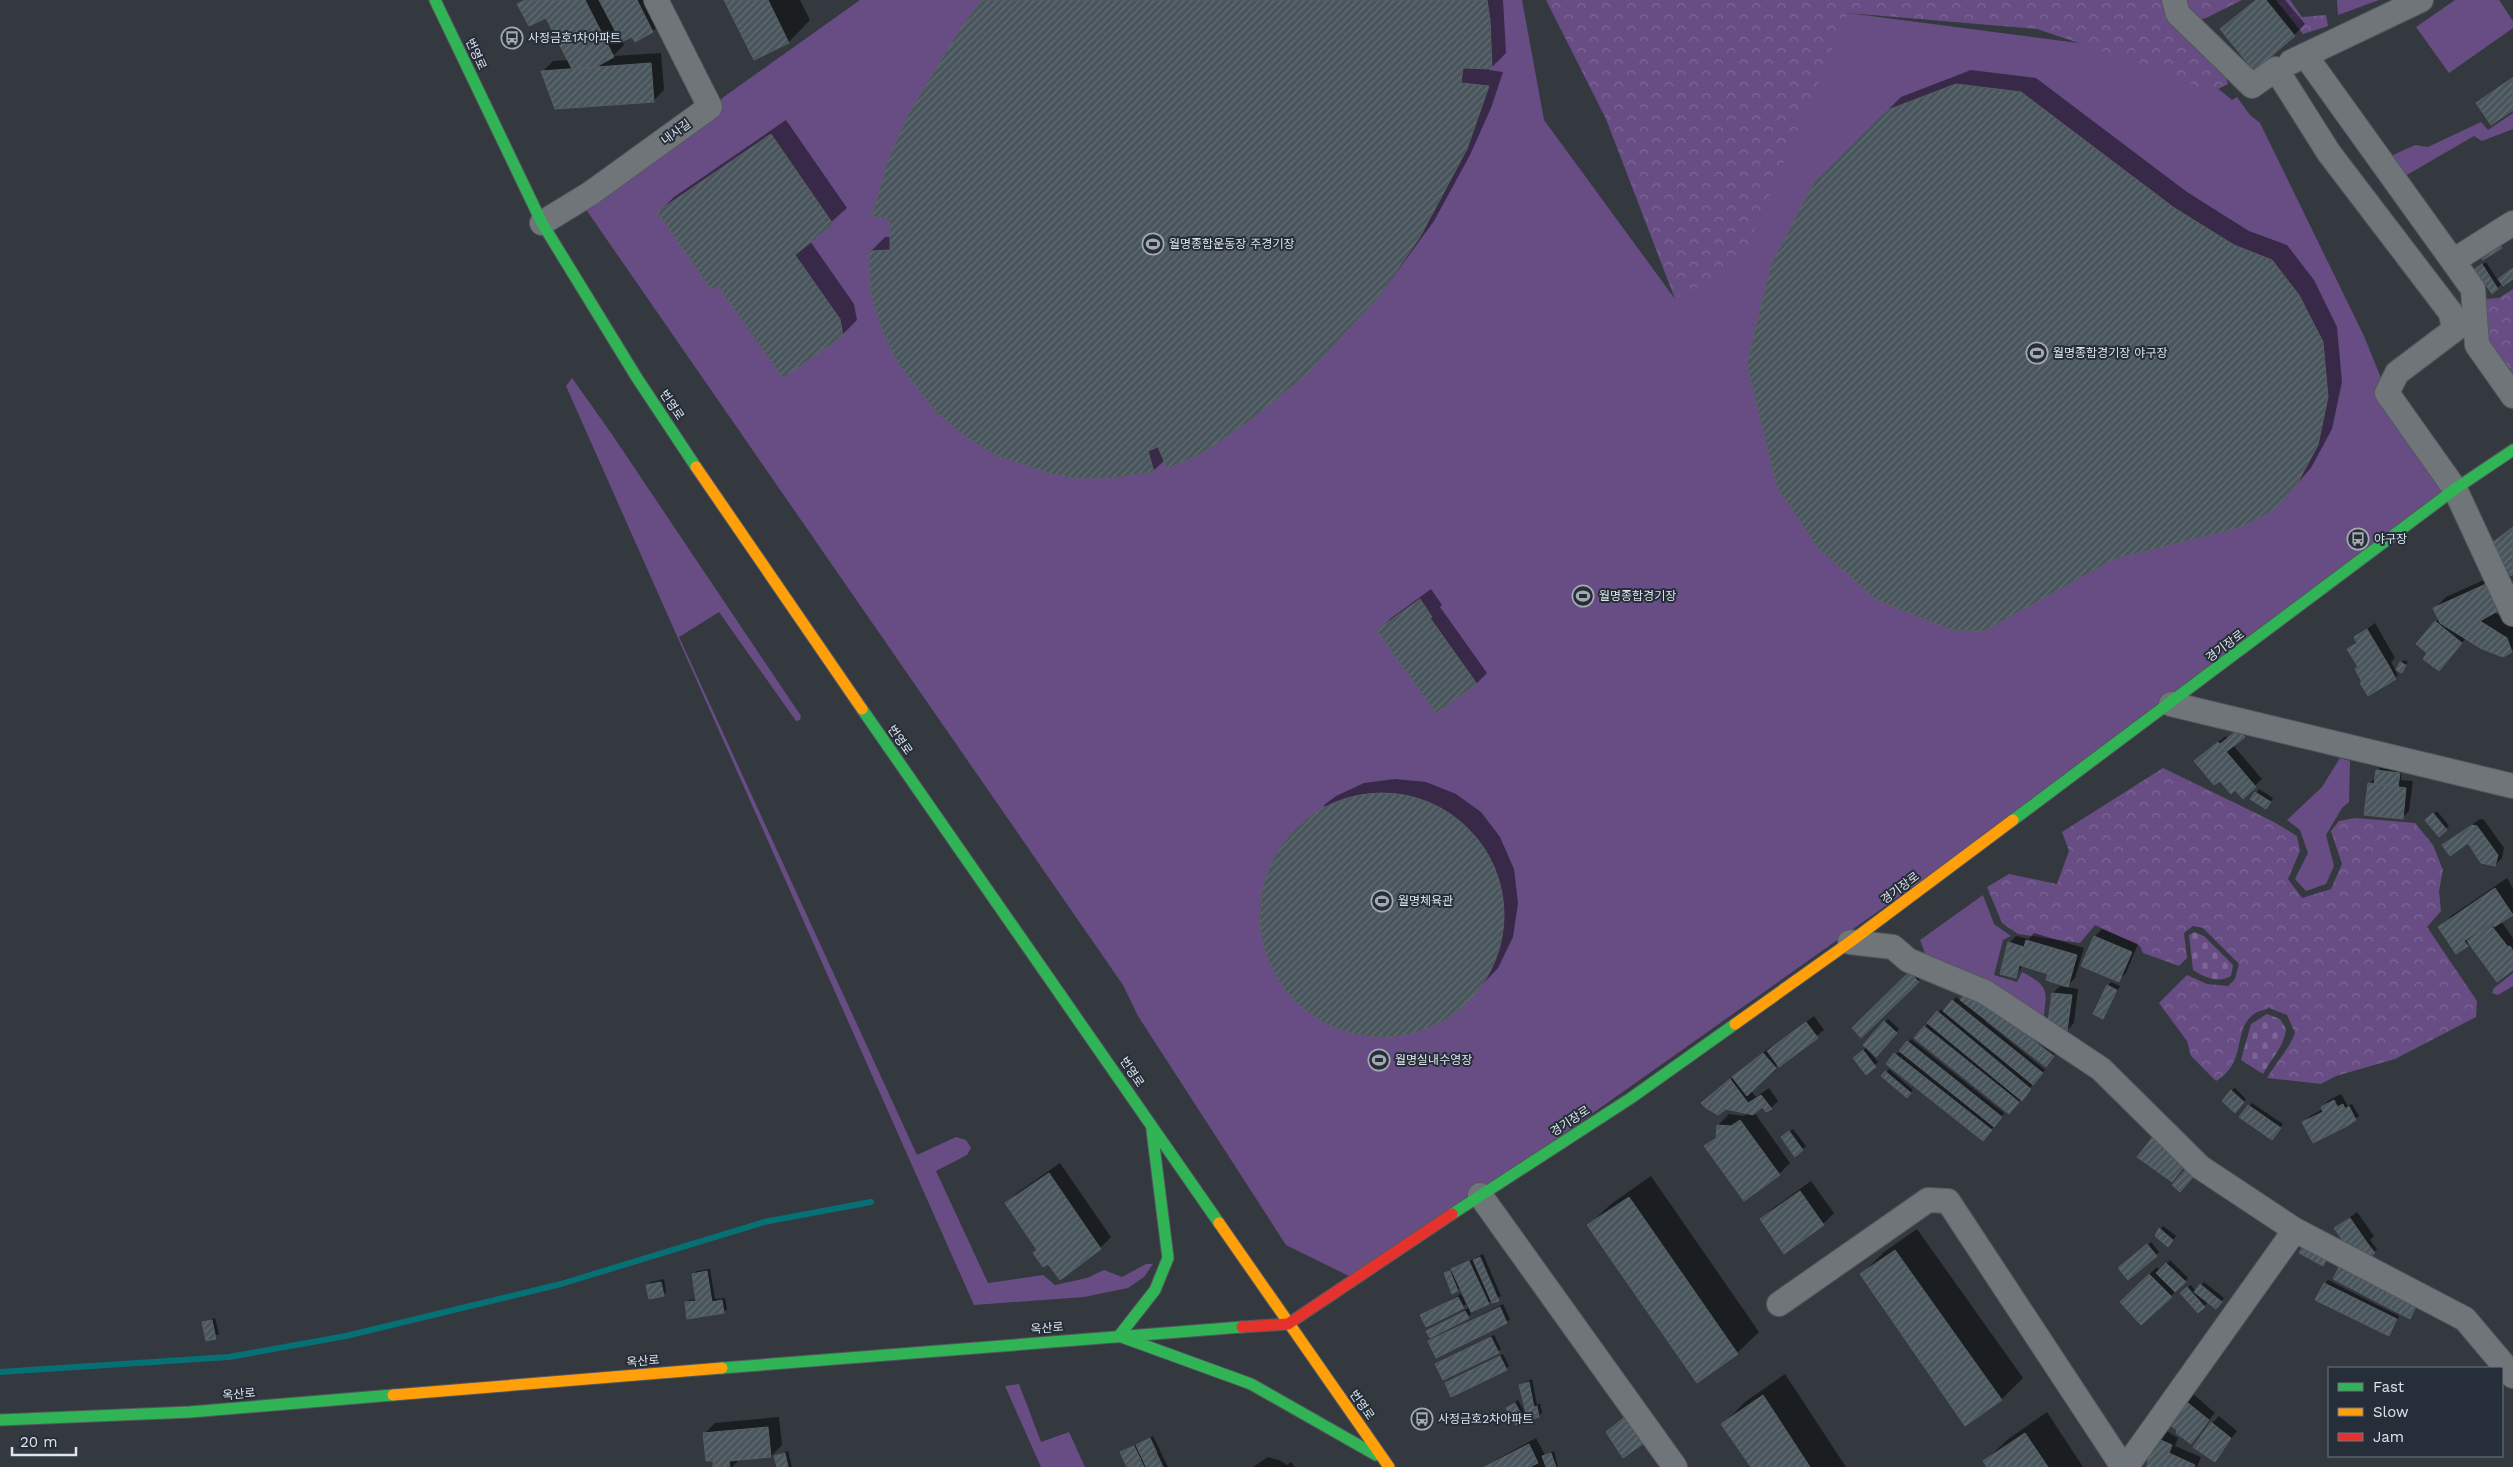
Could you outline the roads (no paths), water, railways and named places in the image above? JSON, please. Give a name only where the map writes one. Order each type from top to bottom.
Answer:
[{"type":"main road","name":"번영로","points":[[435,0],[542,223],[637,378],[752,551],[1386,1463]]},
{"type":"main road","name":"경기장로","points":[[1288,1324],[1480,1195],[1631,1098],[1850,942],[2455,489],[2513,450]]},
{"type":"main road","points":[[1152,1125],[1168,1258],[1166,1273],[1156,1290],[1119,1336],[1251,1384],[1386,1463]]},
{"type":"main road","name":"옥산로","points":[[0,1420],[190,1412],[1119,1336],[1288,1324]]},
{"type":"street","name":"내사길","points":[[542,223],[591,193],[710,107],[656,0]]},
{"type":"street","points":[[2174,0],[2178,14],[2252,86],[2276,69],[2421,0]]},
{"type":"street","points":[[2305,55],[2473,289],[2477,345],[2513,396]]},
{"type":"street","points":[[2276,69],[2330,153],[2451,312],[2454,330],[2397,373],[2387,393],[2455,489],[2513,614]]},
{"type":"street","points":[[2452,261],[2513,223]]},
{"type":"street","points":[[2170,704],[2513,786]]},
{"type":"street","points":[[1850,942],[1893,947],[1908,960],[1985,992],[2100,1069],[2200,1167],[2295,1230],[2465,1319],[2513,1376]]},
{"type":"street","points":[[1480,1195],[1674,1467]]},
{"type":"street","points":[[1779,1304],[1928,1200],[1948,1201],[2125,1467],[2295,1230]]},
{"type":"waterway","points":[[0,1372],[229,1357],[346,1336],[561,1284],[764,1222],[871,1202]]},
{"type":"place","name":"사정금호1차아파트","points":[[512,38]]},
{"type":"place","name":"월명종합운동장 주경기장","points":[[1153,244]]},
{"type":"place","name":"월명종합경기장 야구장","points":[[2037,353]]},
{"type":"place","name":"야구장","points":[[2358,539]]},
{"type":"place","name":"월명종합경기장","points":[[1583,596]]},
{"type":"place","name":"월명체육관","points":[[1382,901]]},
{"type":"place","name":"월명실내수영장","points":[[1379,1060]]},
{"type":"place","name":"사정금호2차아파트","points":[[1422,1419]]}]
